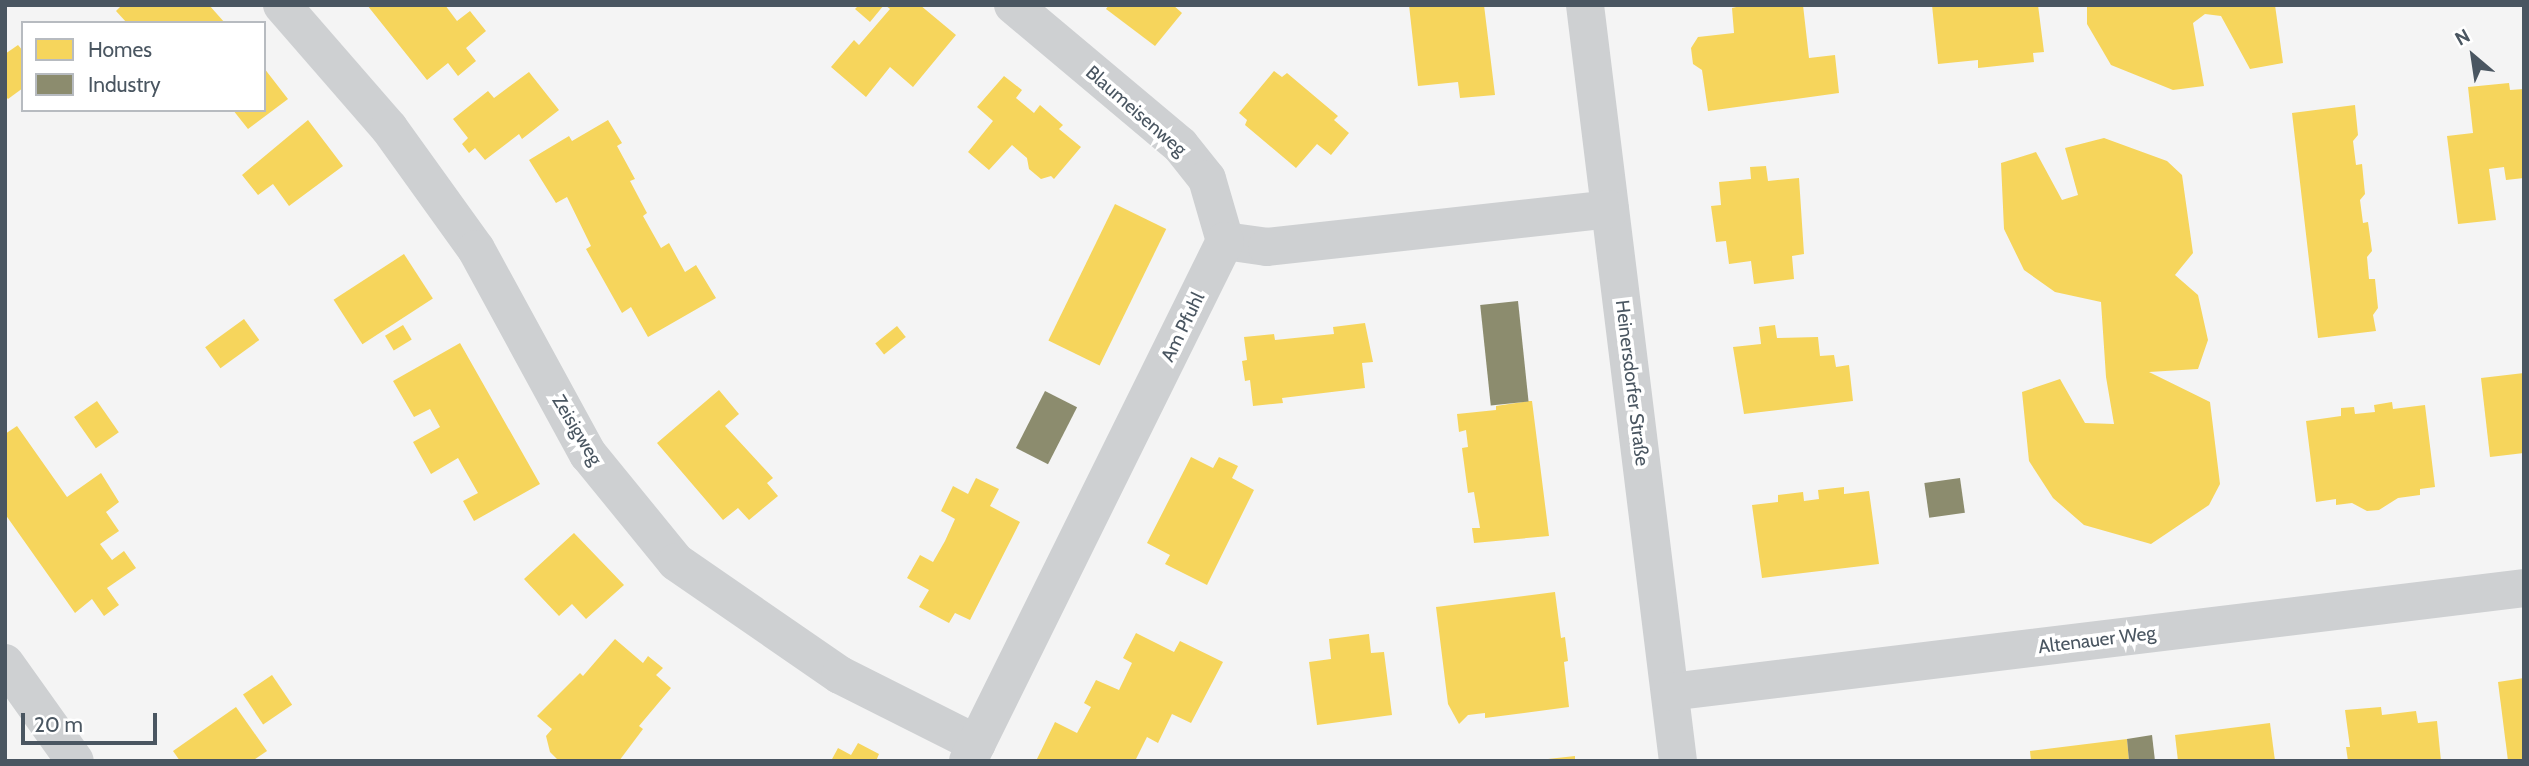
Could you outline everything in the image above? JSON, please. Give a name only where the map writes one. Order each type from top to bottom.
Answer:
[{"type":"street","name":"Zeisigweg","points":[[282,5],[389,128],[476,249],[588,454],[676,562],[840,675],[973,752]]},
{"type":"street","name":"Blaumeisenweg","points":[[1013,5],[1180,145],[1207,178],[1225,241]]},
{"type":"street","name":"Heinersdorfer Straße","points":[[1585,5],[1678,761]]},
{"type":"street","points":[[1225,241],[1267,247],[1610,209]]},
{"type":"street","name":"Am Pfuhl","points":[[973,752],[1225,241]]},
{"type":"street","name":"Altenauer Weg","points":[[1670,692],[2524,588]]},
{"type":"street","points":[[5,663],[75,761]]},
{"type":"building: Homes","points":[[122,5],[209,5],[223,21],[125,21],[116,11]]},
{"type":"building: Homes","points":[[367,5],[445,5],[457,21],[470,11],[486,31],[466,48],[476,61],[458,76],[448,63],[427,80]]},
{"type":"building: Homes","points":[[859,5],[884,5],[870,22],[855,9]]},
{"type":"building: Homes","points":[[885,5],[920,5],[956,35],[913,87],[890,67],[866,97],[831,67],[854,40],[859,45],[890,9]]},
{"type":"building: Homes","points":[[1109,5],[1173,5],[1182,13],[1155,46],[1106,9]]},
{"type":"building: Homes","points":[[1409,5],[1484,5],[1495,95],[1460,98],[1458,82],[1418,86]]},
{"type":"building: Homes","points":[[1745,5],[1803,5],[1809,58],[1835,55],[1839,93],[1708,111],[1702,70],[1693,64],[1691,48],[1698,37],[1734,33],[1732,8]]},
{"type":"building: Homes","points":[[1932,5],[2038,5],[2044,52],[2033,53],[2034,62],[1978,68],[1978,60],[1938,64]]},
{"type":"building: Homes","points":[[2087,5],[2275,5],[2283,63],[2250,69],[2221,16],[2205,14],[2193,23],[2204,86],[2173,90],[2111,65],[2087,24]]},
{"type":"building: Homes","points":[[18,45],[21,49],[21,89],[8,99],[5,96],[5,54]]},
{"type":"building: Homes","points":[[266,71],[288,99],[248,129],[235,112],[266,112]]},
{"type":"building: Homes","points":[[1274,71],[1282,77],[1287,73],[1338,116],[1334,120],[1349,133],[1331,155],[1317,144],[1296,168],[1245,125],[1247,120],[1239,113]]},
{"type":"building: Homes","points":[[529,72],[559,110],[522,139],[519,134],[485,160],[475,148],[469,153],[462,144],[468,138],[453,119],[488,91],[494,98]]},
{"type":"building: Homes","points":[[1004,76],[1022,90],[1016,98],[1034,113],[1040,105],[1063,125],[1059,129],[1081,147],[1054,179],[1051,176],[1041,179],[1029,169],[1027,158],[1012,145],[989,170],[968,152],[993,121],[977,107]]},
{"type":"building: Homes","points":[[2509,83],[2510,90],[2524,89],[2524,178],[2506,180],[2504,167],[2489,169],[2496,220],[2458,224],[2447,136],[2473,133],[2468,87]]},
{"type":"building: Homes","points":[[2355,105],[2358,135],[2353,141],[2356,165],[2362,164],[2365,194],[2360,200],[2363,223],[2368,222],[2372,251],[2367,257],[2369,279],[2375,279],[2378,308],[2373,315],[2376,331],[2318,338],[2292,113]]},
{"type":"building: Homes","points":[[308,120],[343,166],[289,206],[273,184],[258,195],[242,175]]},
{"type":"building: Homes","points":[[608,120],[622,143],[617,146],[635,179],[630,181],[647,213],[643,216],[661,248],[669,243],[685,272],[696,265],[716,298],[648,337],[631,307],[622,313],[586,249],[591,246],[567,197],[556,203],[529,160],[569,136],[572,141]]},
{"type":"building: Homes","points":[[2104,138],[2167,161],[2182,175],[2193,253],[2175,275],[2198,295],[2208,340],[2198,369],[2149,372],[2210,402],[2220,484],[2209,505],[2151,544],[2084,525],[2053,498],[2029,461],[2022,392],[2060,379],[2085,423],[2114,424],[2106,377],[2101,302],[2055,292],[2024,270],[2004,229],[2001,163],[2036,152],[2062,200],[2078,195],[2065,148]]},
{"type":"building: Homes","points":[[1766,166],[1768,181],[1799,178],[1804,254],[1792,256],[1794,279],[1754,284],[1751,261],[1729,264],[1726,241],[1716,242],[1711,206],[1721,205],[1719,182],[1751,179],[1750,167]]},
{"type":"building: Homes","points":[[1115,204],[1166,229],[1100,366],[1048,341]]},
{"type":"building: Homes","points":[[404,254],[433,298],[362,344],[334,300]]},
{"type":"building: Homes","points":[[244,319],[259,340],[220,368],[205,347]]},
{"type":"building: Homes","points":[[1365,323],[1373,362],[1362,363],[1365,388],[1282,398],[1283,403],[1253,406],[1250,380],[1245,381],[1242,361],[1247,360],[1244,337],[1274,334],[1275,340],[1334,334],[1333,327]]},
{"type":"building: Homes","points":[[403,325],[412,340],[394,350],[385,336]]},
{"type":"building: Homes","points":[[1775,325],[1777,338],[1818,337],[1820,356],[1834,355],[1836,367],[1849,365],[1853,401],[1744,414],[1733,347],[1761,344],[1759,327]]},
{"type":"building: Homes","points":[[897,326],[906,337],[884,355],[875,344]]},
{"type":"building: Homes","points":[[460,343],[540,484],[474,521],[463,501],[478,493],[458,458],[431,474],[413,442],[440,427],[430,409],[414,417],[393,381]]},
{"type":"building: Homes","points":[[2524,373],[2524,453],[2490,457],[2481,378]]},
{"type":"building: Homes","points":[[719,390],[739,414],[725,426],[773,478],[767,483],[778,496],[749,520],[738,508],[723,520],[657,443]]},
{"type":"building: Homes","points":[[97,401],[119,432],[96,448],[74,417]]},
{"type":"building: Homes","points":[[1532,401],[1549,536],[1474,543],[1472,528],[1480,528],[1474,492],[1468,493],[1462,448],[1468,447],[1466,430],[1459,432],[1457,414],[1496,410],[1496,406]]},
{"type":"building: Homes","points":[[2392,402],[2393,409],[2425,405],[2435,487],[2420,489],[2420,495],[2398,498],[2379,510],[2367,511],[2352,503],[2336,505],[2336,499],[2316,502],[2306,421],[2341,416],[2341,408],[2354,407],[2355,414],[2375,412],[2374,405]]},
{"type":"building: Homes","points":[[17,426],[67,497],[101,473],[119,502],[106,512],[119,531],[100,544],[112,560],[124,551],[136,568],[107,588],[119,605],[104,616],[92,599],[75,613],[5,514],[5,434]]},
{"type":"building: Homes","points":[[1191,457],[1213,468],[1219,457],[1238,466],[1232,478],[1254,490],[1207,585],[1165,564],[1170,555],[1147,543]]},
{"type":"building: Homes","points":[[976,478],[999,489],[990,506],[1020,522],[970,620],[955,613],[949,623],[919,607],[929,590],[907,578],[920,555],[933,562],[945,541],[955,519],[941,511],[953,486],[968,494]]},
{"type":"building: Homes","points":[[1844,487],[1844,494],[1869,491],[1879,564],[1762,578],[1752,505],[1778,502],[1778,495],[1803,492],[1804,501],[1819,499],[1818,490]]},
{"type":"building: Homes","points":[[574,533],[624,585],[586,619],[572,604],[559,616],[524,579]]},
{"type":"building: Homes","points":[[1555,592],[1561,638],[1565,637],[1568,661],[1564,662],[1569,707],[1485,718],[1485,713],[1468,715],[1459,724],[1448,704],[1436,607]]},
{"type":"building: Homes","points":[[1136,633],[1174,652],[1180,641],[1223,662],[1191,723],[1172,714],[1158,743],[1147,737],[1135,761],[1036,761],[1055,722],[1077,733],[1091,707],[1084,703],[1096,680],[1119,690],[1132,663],[1123,658]]},
{"type":"building: Homes","points":[[1369,634],[1371,653],[1384,652],[1392,715],[1317,725],[1309,662],[1331,659],[1329,639]]},
{"type":"building: Homes","points":[[615,639],[643,663],[648,656],[663,668],[656,675],[671,688],[639,726],[643,729],[619,761],[559,761],[550,752],[546,736],[552,729],[537,716],[580,673],[583,676]]},
{"type":"building: Homes","points":[[272,675],[292,705],[263,724],[243,695]]},
{"type":"building: Homes","points":[[2524,678],[2524,761],[2508,761],[2498,682]]},
{"type":"building: Homes","points":[[236,707],[267,751],[252,761],[180,761],[173,751]]},
{"type":"building: Homes","points":[[2381,707],[2382,715],[2416,711],[2418,723],[2437,721],[2441,761],[2348,761],[2346,747],[2350,747],[2345,710]]},
{"type":"building: Homes","points":[[2270,723],[2275,761],[2178,761],[2175,735]]},
{"type":"building: Homes","points":[[2127,739],[2129,761],[2031,761],[2030,751]]},
{"type":"building: Homes","points":[[858,743],[879,754],[876,761],[831,761],[838,748],[851,755]]},
{"type":"building: Homes","points":[[1575,756],[1575,761],[1548,761],[1548,759]]},
{"type":"building: Industry","points":[[1518,301],[1529,401],[1491,405],[1480,305]]},
{"type":"building: Industry","points":[[1045,391],[1077,407],[1048,464],[1016,448]]},
{"type":"building: Industry","points":[[1960,478],[1965,513],[1929,518],[1924,483]]},
{"type":"building: Industry","points":[[2152,735],[2155,761],[2129,761],[2127,739]]}]
